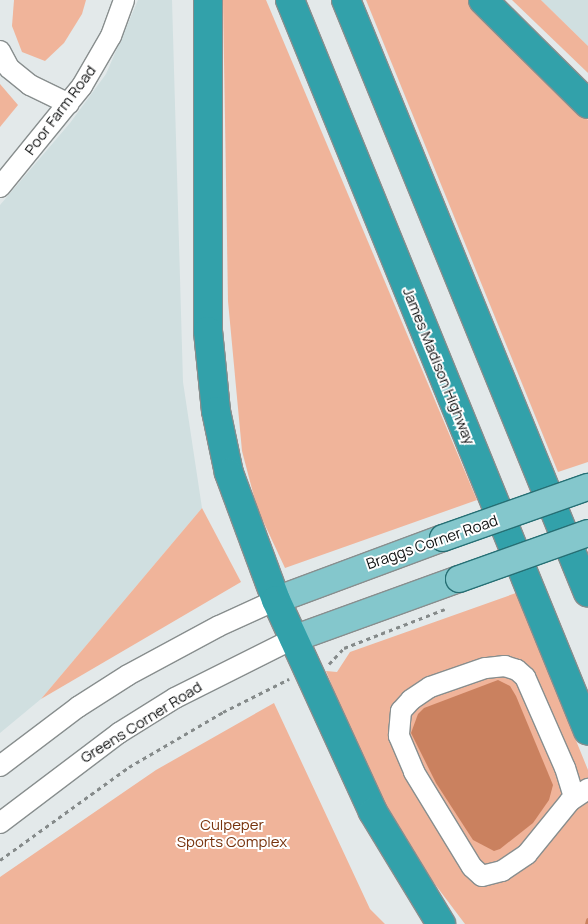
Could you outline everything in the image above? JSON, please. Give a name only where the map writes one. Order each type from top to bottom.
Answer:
[{"type":"highway","points":[[208,0],[208,331],[216,411],[229,473],[276,600],[373,812],[441,924]]},
{"type":"highway","name":"James Madison Highway","points":[[290,0],[588,731]]},
{"type":"highway","points":[[346,0],[588,593]]},
{"type":"highway","points":[[482,0],[588,104]]},
{"type":"main road","name":"Braggs Corner Road","points":[[276,600],[588,487]]},
{"type":"main road","points":[[293,639],[588,533]]},
{"type":"street","name":"Poor Farm Road","points":[[0,188],[69,104],[107,43],[124,0]]},
{"type":"street","points":[[0,51],[9,68],[30,85],[69,104]]},
{"type":"street","points":[[0,766],[78,707],[128,676],[219,626],[276,600]]},
{"type":"street","name":"Greens Corner Road","points":[[0,822],[119,733],[175,698],[293,639]]},
{"type":"street","points":[[498,665],[517,670],[525,677],[565,768],[581,793],[527,854],[502,871],[488,876],[479,874],[444,824],[414,772],[399,736],[401,711],[419,694],[467,674],[498,665]]},
{"type":"path","points":[[323,664],[332,664],[344,648],[355,643],[450,607]]},
{"type":"path","points":[[0,860],[129,767],[206,721],[280,683]]},
{"type":"shaded area","points":[[138,0],[172,0],[183,382],[202,508],[41,699],[0,733],[0,205],[70,123],[106,74]]},
{"type":"shaded area","points":[[541,0],[588,0],[588,46]]},
{"type":"shaded area","points":[[498,680],[510,686],[516,696],[553,785],[549,800],[533,823],[500,849],[494,851],[473,840],[436,783],[411,733],[418,714],[424,708]]},
{"type":"green space","points":[[14,0],[86,0],[82,14],[64,43],[45,61],[22,52],[12,26]]},
{"type":"green space","points":[[223,0],[266,0],[477,500],[285,568],[257,508],[242,451],[228,301]]},
{"type":"green space","points":[[366,0],[470,0],[588,120],[588,462],[558,472]]},
{"type":"green space","points":[[512,0],[541,0],[588,46],[588,73]]},
{"type":"green space","points":[[0,84],[18,105],[0,127]]},
{"type":"green space","points":[[202,508],[241,582],[41,699]]},
{"type":"green space","points":[[516,593],[588,770],[588,924],[465,924],[428,875],[392,816],[359,753],[326,671],[337,672],[350,652]]},
{"type":"green space","name":"Culpeper Sports Complex","points":[[274,703],[370,909],[385,924],[0,924],[0,877],[156,770]]},
{"type":"waterway","points":[[587,924],[588,920]]}]
